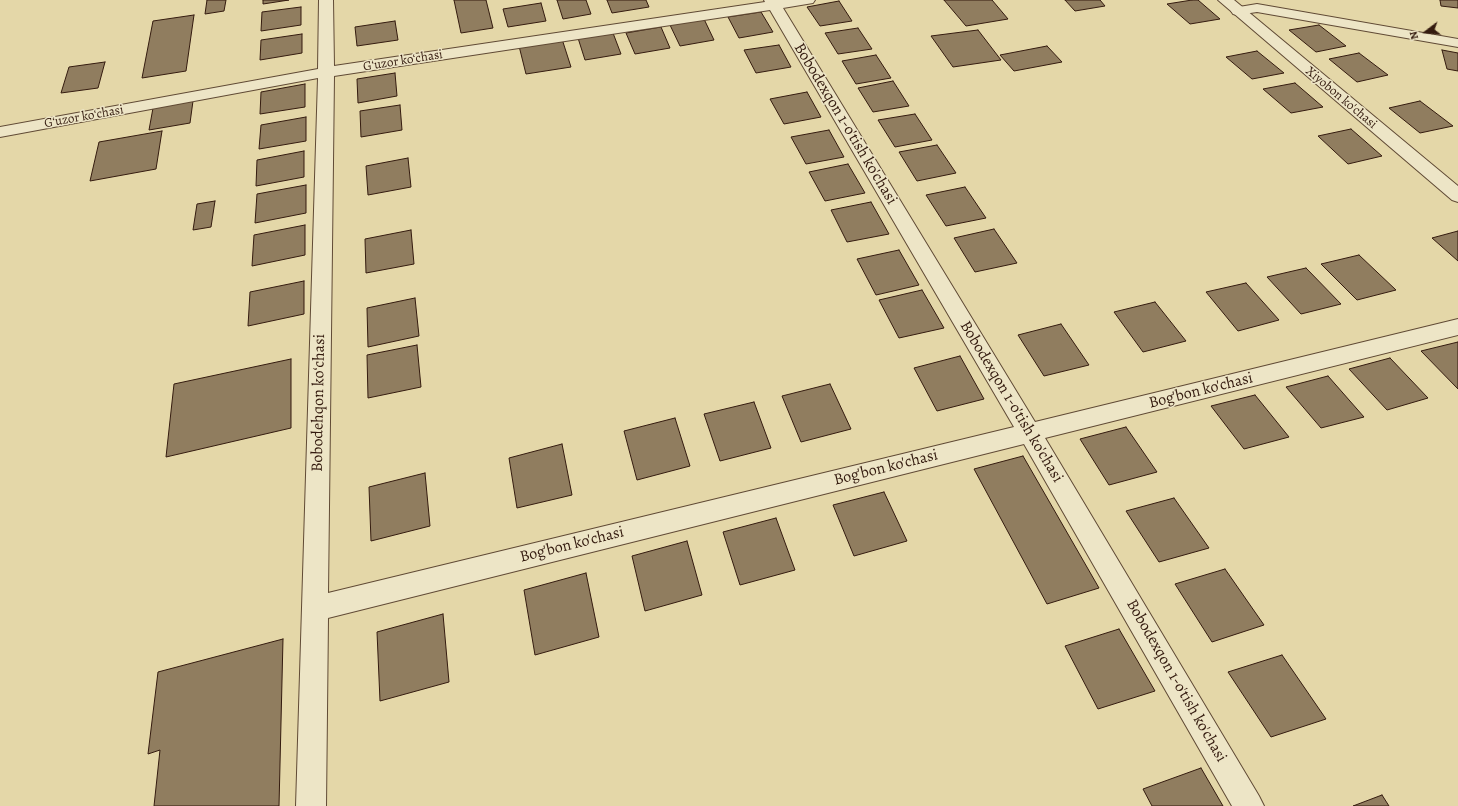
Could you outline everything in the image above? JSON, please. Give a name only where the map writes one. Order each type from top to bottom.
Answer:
[{"type":"street","name":"Bobodehqon koʻchasi","points":[[311,806],[326,72],[326,0]]},
{"type":"street","name":"Gʻuzor koʻchasi","points":[[0,132],[326,72],[772,3],[808,0]]},
{"type":"street","name":"Xiyobon ko'chasi","points":[[1225,0],[1458,196]]},
{"type":"street","name":"Bobodexqon 1-o'tish ko'chasi","points":[[772,3],[1030,433],[1249,806]]},
{"type":"street","name":"Bog'bon ko'chasi","points":[[314,609],[1458,327]]},
{"type":"lane","points":[[1237,11],[1257,8],[1458,43]]},
{"type":"building","points":[[207,0],[226,0],[224,11],[205,14]]},
{"type":"building","points":[[263,0],[289,0],[263,4]]},
{"type":"building","points":[[454,0],[486,0],[493,28],[461,33]]},
{"type":"building","points":[[557,0],[586,0],[591,14],[563,19]]},
{"type":"building","points":[[607,0],[646,0],[649,7],[612,13]]},
{"type":"building","points":[[944,0],[992,0],[1008,19],[966,26]]},
{"type":"building","points":[[1065,0],[1100,0],[1105,6],[1075,11]]},
{"type":"building","points":[[1198,0],[1220,19],[1190,24],[1167,4]]},
{"type":"building","points":[[1440,0],[1458,0],[1458,8],[1441,6]]},
{"type":"building","points":[[839,1],[852,21],[820,26],[807,7]]},
{"type":"building","points":[[541,3],[546,21],[508,27],[503,9]]},
{"type":"building","points":[[301,7],[301,25],[261,31],[262,12]]},
{"type":"building","points":[[761,12],[773,32],[739,38],[728,17]]},
{"type":"building","points":[[194,15],[186,71],[142,78],[153,21]]},
{"type":"building","points":[[704,19],[714,40],[680,46],[670,25]]},
{"type":"building","points":[[395,21],[398,40],[357,46],[355,27]]},
{"type":"building","points":[[1319,25],[1346,46],[1316,52],[1289,30]]},
{"type":"building","points":[[661,27],[670,48],[635,54],[626,33]]},
{"type":"building","points":[[858,28],[872,49],[838,54],[825,33]]},
{"type":"building","points":[[978,30],[1001,60],[953,67],[931,36]]},
{"type":"building","points":[[613,33],[621,54],[585,60],[578,38]]},
{"type":"building","points":[[302,34],[302,53],[260,60],[261,40]]},
{"type":"building","points":[[562,39],[571,67],[526,74],[519,46]]},
{"type":"building","points":[[779,45],[791,67],[756,73],[744,50]]},
{"type":"building","points":[[1047,46],[1062,62],[1014,71],[1000,55]]},
{"type":"building","points":[[1442,50],[1458,53],[1458,71],[1447,69]]},
{"type":"building","points":[[1257,51],[1284,73],[1252,79],[1226,57]]},
{"type":"building","points":[[1359,53],[1388,75],[1357,82],[1329,59]]},
{"type":"building","points":[[876,55],[891,78],[856,84],[842,61]]},
{"type":"building","points":[[105,62],[98,88],[61,93],[69,67]]},
{"type":"building","points":[[395,73],[397,96],[358,103],[357,79]]},
{"type":"building","points":[[893,81],[909,106],[873,112],[858,88]]},
{"type":"building","points":[[1295,83],[1323,107],[1291,113],[1263,89]]},
{"type":"building","points":[[305,84],[305,107],[260,114],[261,92]]},
{"type":"building","points":[[807,92],[821,117],[784,124],[770,99]]},
{"type":"building","points":[[193,101],[190,123],[149,130],[153,108]]},
{"type":"building","points":[[1420,101],[1453,126],[1420,133],[1389,108]]},
{"type":"building","points":[[400,105],[402,130],[361,137],[360,111]]},
{"type":"building","points":[[915,114],[932,140],[895,147],[878,120]]},
{"type":"building","points":[[306,117],[306,141],[259,149],[261,125]]},
{"type":"building","points":[[1351,129],[1382,156],[1348,164],[1318,136]]},
{"type":"building","points":[[829,130],[844,157],[806,164],[791,137]]},
{"type":"building","points":[[162,131],[156,169],[90,181],[99,142]]},
{"type":"building","points":[[937,145],[956,173],[917,181],[899,152]]},
{"type":"building","points":[[304,151],[304,177],[256,186],[257,160]]},
{"type":"building","points":[[408,158],[411,187],[368,195],[366,166]]},
{"type":"building","points":[[848,164],[865,193],[825,201],[809,172]]},
{"type":"building","points":[[306,185],[306,213],[255,223],[257,194]]},
{"type":"building","points":[[965,187],[986,218],[946,226],[926,195]]},
{"type":"building","points":[[215,201],[211,227],[193,230],[197,204]]},
{"type":"building","points":[[871,202],[889,234],[847,242],[831,210]]},
{"type":"building","points":[[305,225],[305,255],[252,266],[254,235]]},
{"type":"building","points":[[994,229],[1017,263],[975,272],[954,238]]},
{"type":"building","points":[[411,230],[414,264],[366,273],[365,239]]},
{"type":"building","points":[[1458,231],[1458,261],[1432,238]]},
{"type":"building","points":[[899,250],[919,285],[876,295],[857,259]]},
{"type":"building","points":[[1359,255],[1396,290],[1357,300],[1321,264]]},
{"type":"building","points":[[1306,268],[1341,304],[1301,314],[1267,277]]},
{"type":"building","points":[[304,281],[304,314],[248,326],[250,292]]},
{"type":"building","points":[[1246,283],[1279,320],[1238,331],[1206,292]]},
{"type":"building","points":[[922,290],[944,328],[899,338],[879,300]]},
{"type":"building","points":[[415,298],[419,336],[368,347],[367,308]]},
{"type":"building","points":[[1155,302],[1186,341],[1143,352],[1114,312]]},
{"type":"building","points":[[1061,324],[1089,365],[1044,376],[1018,335]]},
{"type":"building","points":[[1458,342],[1458,389],[1421,351]]},
{"type":"building","points":[[417,345],[421,387],[368,398],[367,355]]},
{"type":"building","points":[[960,356],[984,399],[937,411],[914,368]]},
{"type":"building","points":[[1390,358],[1428,398],[1387,410],[1349,369]]},
{"type":"building","points":[[291,359],[291,428],[166,457],[174,384]]},
{"type":"building","points":[[1328,376],[1364,417],[1321,428],[1286,387]]},
{"type":"building","points":[[830,384],[851,429],[801,442],[782,396]]},
{"type":"building","points":[[1255,395],[1289,437],[1244,449],[1211,406]]},
{"type":"building","points":[[754,402],[771,448],[720,461],[704,414]]},
{"type":"building","points":[[675,418],[690,466],[637,480],[624,431]]},
{"type":"building","points":[[1126,427],[1157,472],[1109,485],[1080,439]]},
{"type":"building","points":[[562,444],[572,495],[517,508],[509,458]]},
{"type":"building","points":[[1023,456],[1099,588],[1047,604],[974,469]]},
{"type":"building","points":[[425,473],[430,526],[371,541],[369,487]]},
{"type":"building","points":[[884,492],[907,541],[854,556],[833,505]]},
{"type":"building","points":[[1174,498],[1209,548],[1159,562],[1126,511]]},
{"type":"building","points":[[776,518],[795,570],[740,585],[723,532]]},
{"type":"building","points":[[687,541],[702,595],[645,611],[632,556]]},
{"type":"building","points":[[1225,569],[1264,625],[1212,642],[1175,584]]},
{"type":"building","points":[[586,573],[599,637],[535,655],[524,590]]},
{"type":"building","points":[[443,614],[449,682],[380,701],[377,632]]},
{"type":"building","points":[[1119,629],[1155,691],[1098,709],[1065,646]]},
{"type":"building","points":[[283,639],[279,806],[154,806],[160,750],[148,754],[158,672]]},
{"type":"building","points":[[1282,655],[1326,719],[1271,737],[1228,672]]},
{"type":"building","points":[[1201,768],[1223,806],[1152,806],[1143,789]]},
{"type":"building","points":[[1382,795],[1389,806],[1353,806]]}]
